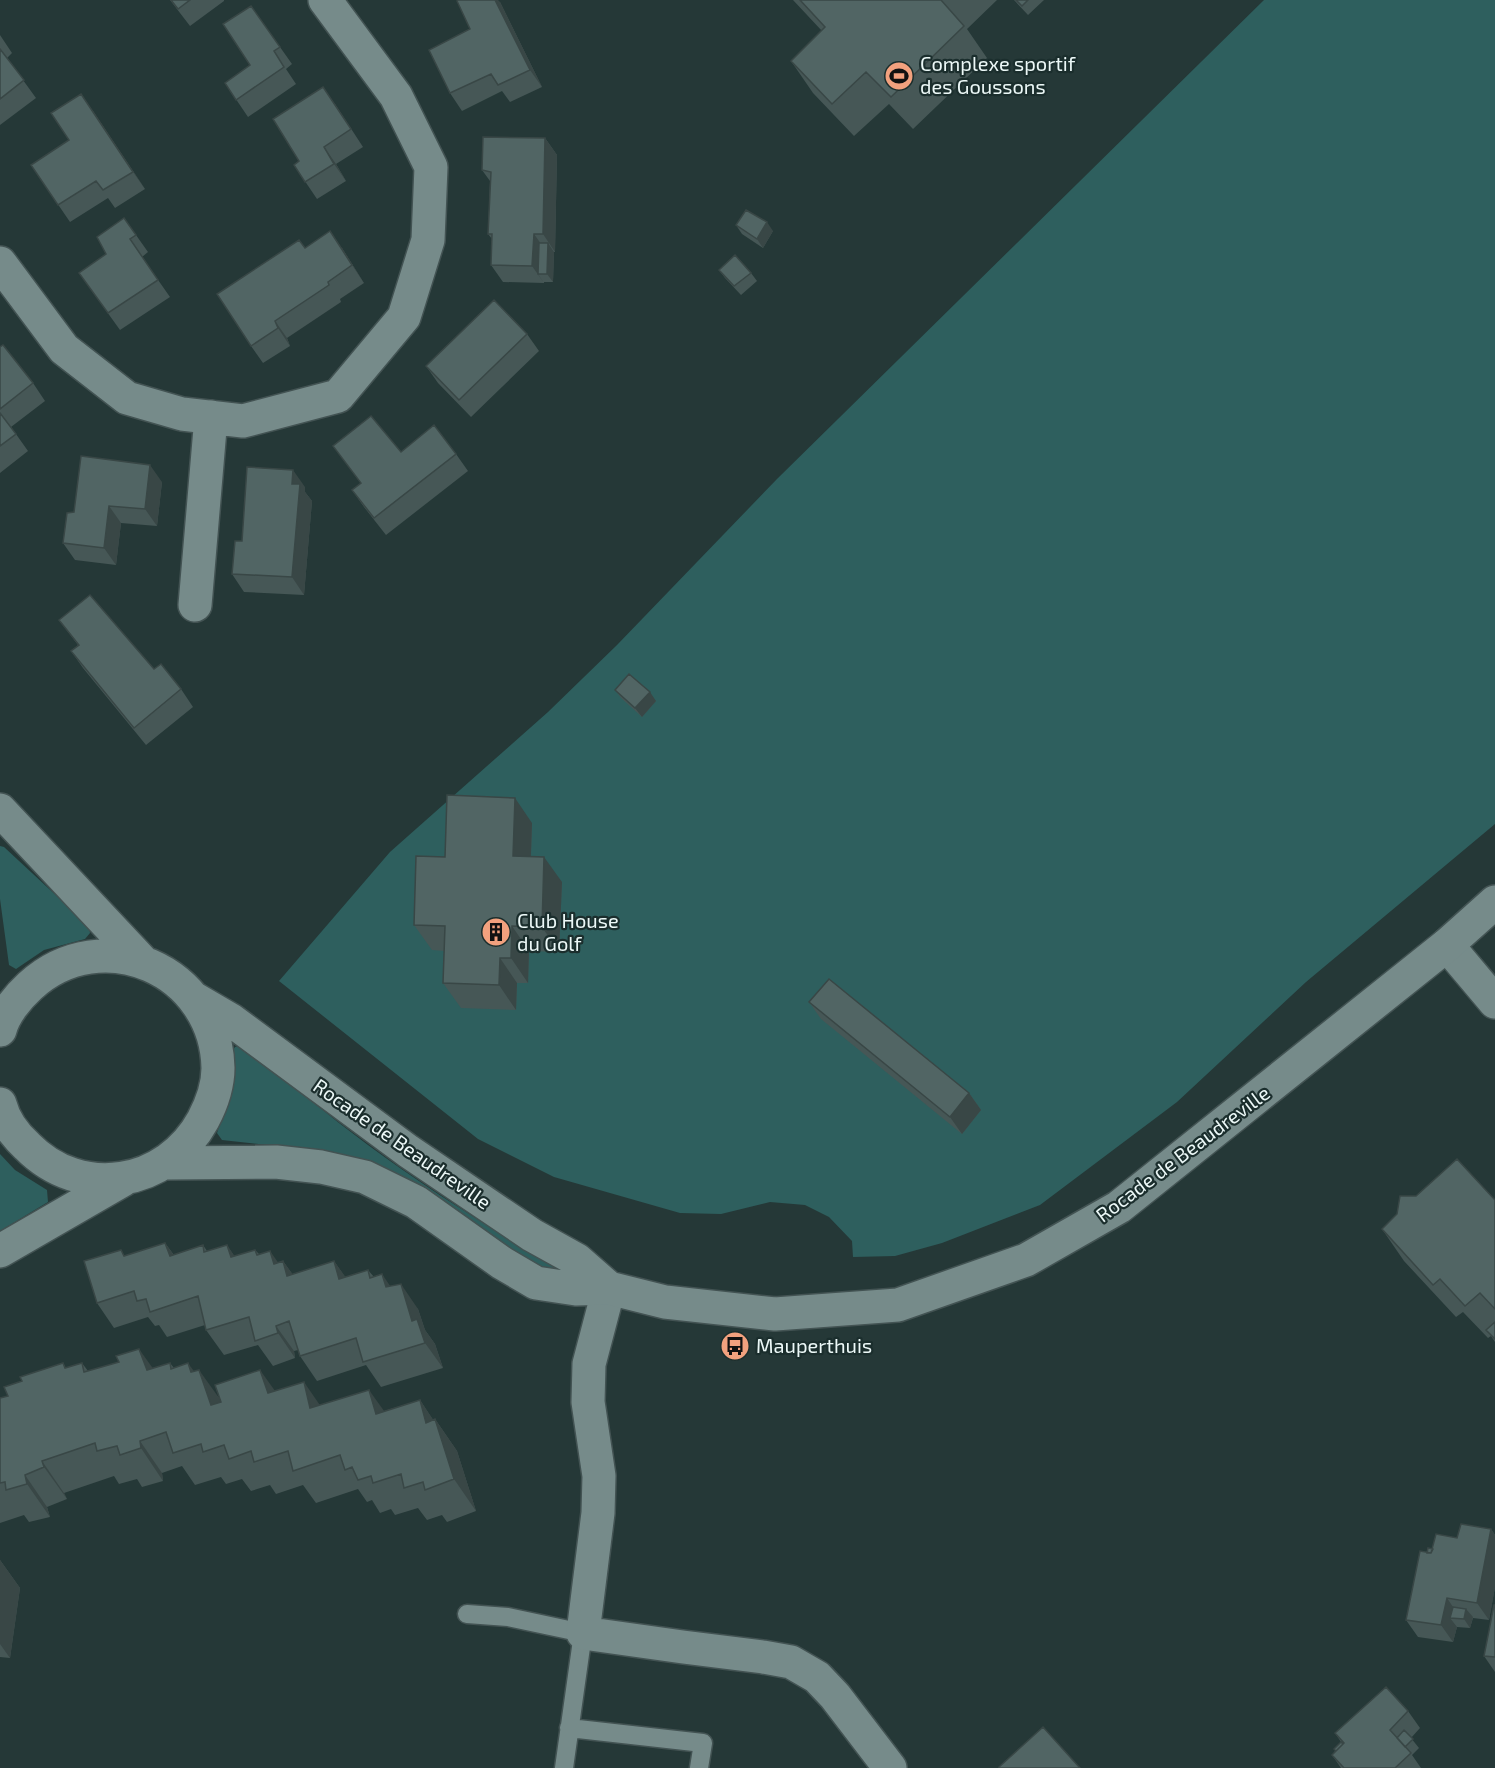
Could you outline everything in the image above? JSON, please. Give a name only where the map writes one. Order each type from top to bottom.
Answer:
[{"type":"street","points":[[0,263],[64,349],[127,398],[182,414],[243,421],[338,396],[404,317],[428,240],[431,167],[396,96],[325,0]]},
{"type":"street","points":[[195,605],[211,417]]},
{"type":"street","points":[[0,810],[141,960],[171,976],[195,999],[212,1032],[218,1068],[211,1105],[194,1137],[166,1162],[147,1172],[125,1178],[94,1180],[64,1172],[38,1157],[16,1135],[0,1104]]},
{"type":"street","name":"Rocade de Beaudreville","points":[[166,1162],[276,1162],[321,1167],[365,1177],[416,1202],[502,1263],[536,1283],[576,1289],[609,1288],[665,1302],[775,1314],[898,1305],[1026,1260],[1119,1207],[1448,945],[1495,902]]},
{"type":"street","points":[[1448,945],[1495,1002]]},
{"type":"street","points":[[0,1025],[19,996],[43,974],[74,959],[108,955],[141,960]]},
{"type":"street","name":"Rocade de Beaudreville","points":[[195,999],[231,1020],[427,1164],[532,1235],[577,1260],[609,1288]]},
{"type":"street","points":[[0,1251],[125,1178]]},
{"type":"street","points":[[609,1288],[589,1364],[588,1402],[599,1476],[598,1513],[583,1633],[791,1662],[817,1677],[835,1696],[890,1768]]},
{"type":"lane","points":[[466,1614],[508,1617],[583,1633],[564,1768]]},
{"type":"lane","points":[[569,1728],[703,1743],[699,1768]]},
{"type":"shaded area","points":[[1264,0],[1495,0],[1495,824],[1306,982],[1177,1102],[1040,1205],[942,1243],[895,1256],[853,1257],[852,1241],[829,1217],[805,1205],[770,1202],[721,1214],[680,1213],[554,1177],[478,1139],[279,981],[390,852],[548,712],[617,645],[777,479]]},
{"type":"shaded area","points":[[0,846],[4,847],[89,926],[90,933],[85,939],[44,950],[16,969],[9,965],[0,899]]},
{"type":"shaded area","points":[[242,1045],[352,1133],[417,1180],[520,1245],[573,1275],[541,1272],[402,1179],[334,1152],[222,1140],[217,1133],[231,1089],[231,1053],[235,1047]]},
{"type":"shaded area","points":[[0,1154],[15,1170],[47,1190],[48,1202],[0,1231]]},
{"type":"building","points":[[171,0],[190,0],[178,9]]},
{"type":"building","points":[[458,0],[495,0],[530,70],[498,85],[491,74],[450,93],[429,50],[470,29]]},
{"type":"building","points":[[800,0],[941,0],[964,26],[891,97],[866,72],[832,104],[791,61],[825,27]]},
{"type":"building","points":[[1016,0],[1028,0],[1022,6]]},
{"type":"building","points":[[251,6],[280,47],[274,51],[284,67],[236,100],[225,83],[250,65],[223,24]]},
{"type":"building","points":[[0,49],[24,80],[0,99]]},
{"type":"building","points":[[323,87],[351,129],[324,147],[334,164],[305,182],[294,165],[299,161],[273,119]]},
{"type":"building","points":[[81,94],[133,172],[103,190],[96,181],[58,205],[31,165],[69,140],[51,113]]},
{"type":"building","points":[[483,137],[545,138],[543,234],[534,234],[532,266],[491,265],[492,234],[488,234],[491,172],[482,170]]},
{"type":"building","points":[[746,210],[767,222],[757,239],[736,225]]},
{"type":"building","points":[[124,218],[136,235],[130,239],[158,280],[108,313],[79,273],[106,254],[97,237]]},
{"type":"building","points":[[330,231],[352,265],[328,282],[329,285],[275,321],[278,328],[251,346],[217,294],[299,240],[305,248]]},
{"type":"building","points":[[539,243],[548,243],[547,274],[538,274]]},
{"type":"building","points":[[735,255],[751,273],[734,286],[719,270]]},
{"type":"building","points":[[494,300],[527,334],[459,400],[426,366]]},
{"type":"building","points":[[3,345],[33,383],[0,409],[0,347]]},
{"type":"building","points":[[0,413],[16,434],[0,446]]},
{"type":"building","points":[[371,416],[401,452],[434,425],[456,454],[374,518],[352,490],[361,483],[333,446]]},
{"type":"building","points":[[81,456],[150,465],[145,509],[109,506],[104,548],[63,543],[67,513],[74,512]]},
{"type":"building","points":[[247,467],[293,470],[292,484],[300,484],[292,577],[232,574],[235,541],[242,541]]},
{"type":"building","points":[[90,595],[154,669],[161,664],[181,689],[134,728],[71,651],[79,645],[59,620]]},
{"type":"building","points":[[629,674],[650,692],[635,708],[615,690]]},
{"type":"building","name":"Club House du Golf","points":[[447,795],[515,798],[513,856],[544,857],[542,927],[512,926],[511,958],[500,958],[499,985],[443,983],[445,926],[414,925],[416,856],[445,857]]},
{"type":"building","points":[[829,979],[969,1093],[950,1117],[809,1002]]},
{"type":"building","points":[[1457,1159],[1495,1200],[1495,1309],[1480,1293],[1465,1306],[1440,1279],[1433,1285],[1382,1229],[1397,1214],[1400,1196],[1416,1196]]},
{"type":"building","points":[[165,1243],[170,1256],[203,1245],[204,1252],[227,1245],[231,1257],[255,1250],[257,1255],[270,1251],[274,1264],[283,1261],[287,1276],[334,1261],[339,1279],[368,1270],[370,1278],[382,1274],[386,1287],[401,1284],[412,1321],[417,1319],[425,1343],[363,1362],[356,1338],[300,1356],[289,1321],[276,1326],[278,1333],[255,1341],[249,1317],[206,1330],[198,1296],[150,1312],[146,1299],[137,1301],[134,1291],[97,1303],[84,1261],[121,1250],[124,1256]]},
{"type":"building","points":[[1495,1322],[1495,1339],[1486,1330]]},
{"type":"building","points":[[139,1349],[147,1370],[170,1363],[171,1369],[188,1363],[191,1372],[199,1370],[211,1405],[221,1402],[215,1385],[260,1370],[268,1393],[304,1382],[310,1408],[369,1390],[376,1414],[420,1400],[426,1423],[435,1419],[454,1479],[425,1490],[423,1482],[404,1488],[401,1474],[373,1483],[371,1476],[358,1480],[352,1467],[345,1470],[340,1455],[293,1471],[288,1451],[254,1462],[251,1451],[229,1459],[224,1445],[203,1452],[201,1444],[173,1453],[166,1432],[140,1441],[141,1448],[120,1455],[117,1446],[97,1451],[95,1443],[42,1461],[44,1467],[25,1475],[27,1484],[6,1490],[5,1482],[0,1483],[0,1398],[8,1396],[4,1387],[22,1381],[20,1377],[63,1363],[65,1368],[82,1363],[84,1372],[119,1362],[116,1356]]},
{"type":"building","points":[[1461,1524],[1491,1529],[1477,1603],[1447,1598],[1441,1625],[1406,1620],[1420,1551],[1431,1553],[1436,1534],[1457,1538]]},
{"type":"building","points":[[1495,1605],[1495,1657],[1484,1656]]},
{"type":"building","points":[[1453,1607],[1466,1609],[1464,1619],[1450,1618]]},
{"type":"building","points":[[1386,1687],[1408,1711],[1390,1730],[1411,1753],[1395,1768],[1344,1768],[1332,1755],[1344,1743],[1335,1733]]},
{"type":"building","points":[[1043,1727],[1080,1768],[999,1768],[999,1767]]},
{"type":"building","points":[[1404,1730],[1413,1739],[1405,1747],[1397,1738]]},
{"type":"building","points":[[1341,1742],[1343,1744],[1336,1751],[1334,1749]]},
{"type":"place","name":"Complexe sportif des Goussons","points":[[899,76]]},
{"type":"place","name":"Club House du Golf","points":[[496,932]]},
{"type":"place","name":"Mauperthuis","points":[[735,1346]]}]
